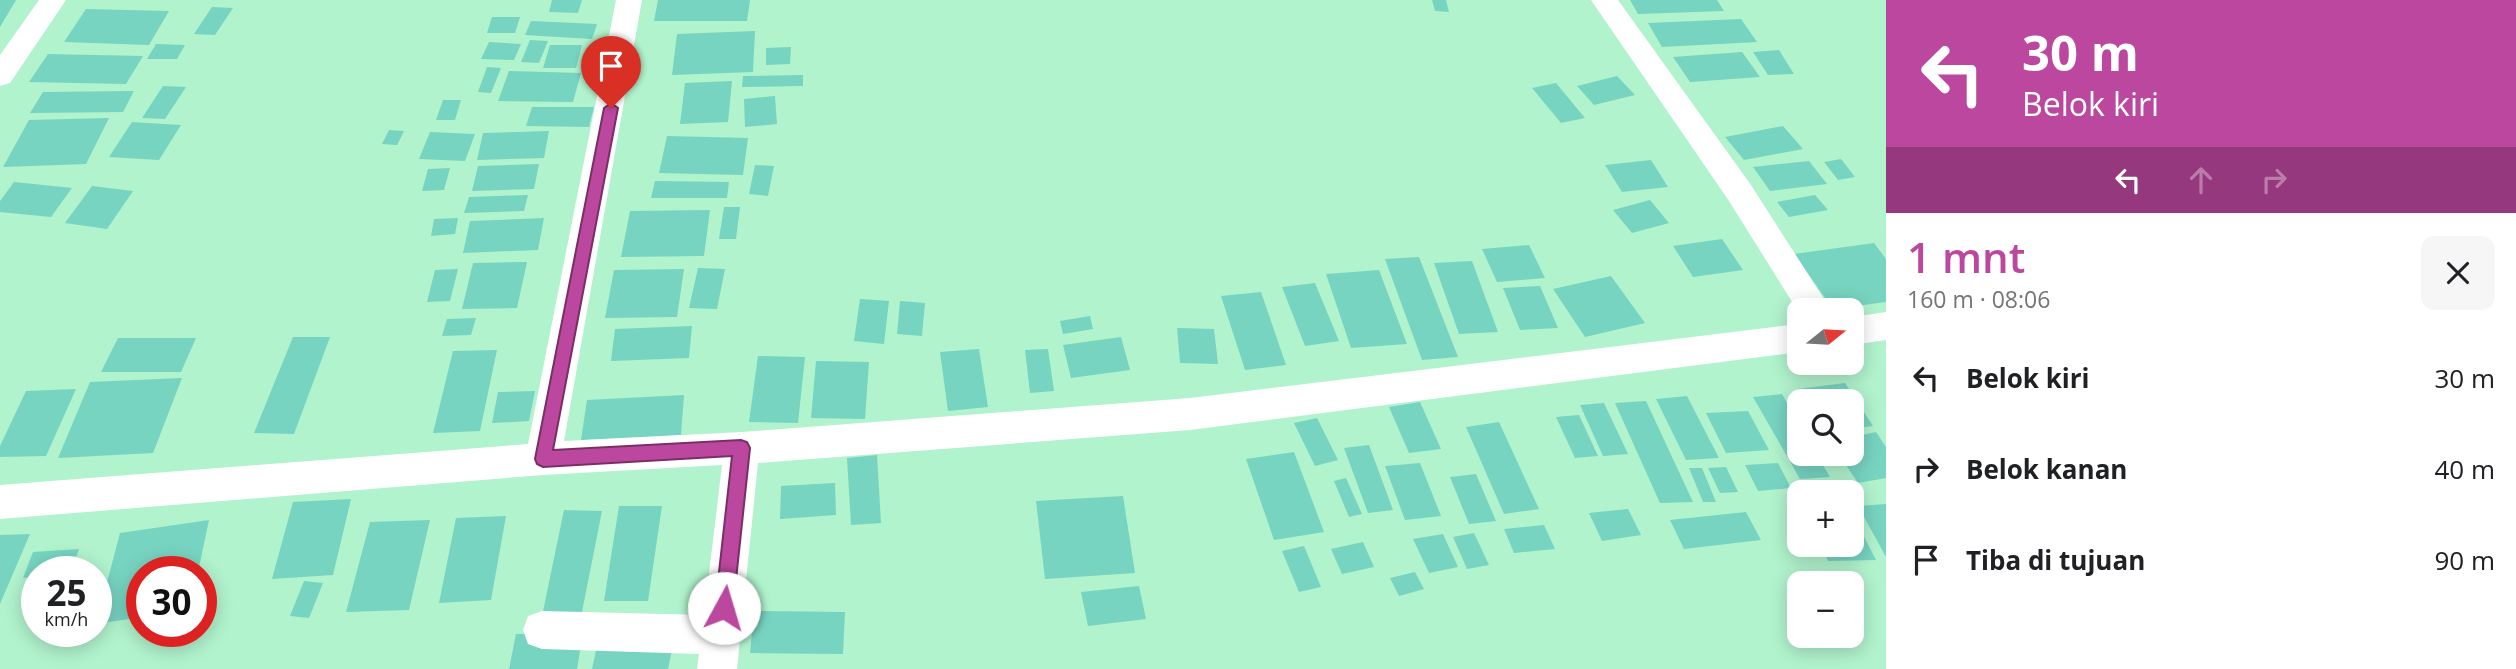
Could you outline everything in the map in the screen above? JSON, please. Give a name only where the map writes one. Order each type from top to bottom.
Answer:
[{"type":"street","points":[[0,76],[53,0]]},
{"type":"street","points":[[543,459],[592,215],[629,0]]},
{"type":"street","points":[[1604,0],[1740,193],[1807,298]]},
{"type":"street","points":[[1864,329],[1886,326]]},
{"type":"street","points":[[0,502],[543,459],[741,448],[1190,414],[1787,339]]},
{"type":"street","points":[[542,630],[719,652],[741,448]]},
{"type":"building","points":[[0,0],[16,0],[0,27]]},
{"type":"building","points":[[552,0],[582,0],[578,13],[549,12]]},
{"type":"building","points":[[658,0],[750,0],[747,21],[654,21]]},
{"type":"building","points":[[1432,0],[1446,0],[1449,12],[1435,11]]},
{"type":"building","points":[[1630,0],[1717,0],[1724,11],[1638,14]]},
{"type":"building","points":[[212,7],[233,8],[215,35],[194,34]]},
{"type":"building","points":[[86,9],[169,11],[149,45],[64,42]]},
{"type":"building","points":[[492,17],[520,17],[515,33],[487,33]]},
{"type":"building","points":[[1741,19],[1757,42],[1662,47],[1648,23]]},
{"type":"building","points":[[531,21],[597,24],[592,39],[525,35]]},
{"type":"building","points":[[755,31],[753,72],[672,75],[677,34]]},
{"type":"building","points":[[530,40],[548,41],[539,63],[521,62]]},
{"type":"building","points":[[489,42],[521,44],[514,60],[481,59]]},
{"type":"building","points":[[156,44],[185,45],[177,59],[147,59]]},
{"type":"building","points":[[550,45],[582,45],[576,68],[543,68]]},
{"type":"building","points":[[791,47],[790,64],[766,65],[766,48]]},
{"type":"building","points":[[1779,50],[1794,74],[1768,75],[1753,52]]},
{"type":"building","points":[[1742,52],[1760,77],[1690,82],[1673,57]]},
{"type":"building","points":[[48,54],[143,56],[126,84],[29,82]]},
{"type":"building","points":[[487,67],[501,68],[491,93],[478,92]]},
{"type":"building","points":[[509,71],[581,73],[573,102],[498,101]]},
{"type":"building","points":[[803,75],[803,86],[742,87],[743,76]]},
{"type":"building","points":[[1617,76],[1635,95],[1594,105],[1577,86]]},
{"type":"building","points":[[732,81],[728,122],[680,124],[685,83]]},
{"type":"building","points":[[1556,83],[1585,118],[1561,123],[1532,88]]},
{"type":"building","points":[[163,86],[186,87],[165,119],[142,118]]},
{"type":"building","points":[[134,91],[123,112],[30,113],[43,92]]},
{"type":"building","points":[[775,96],[777,124],[745,127],[744,99]]},
{"type":"building","points":[[443,100],[461,100],[455,120],[436,120]]},
{"type":"building","points":[[532,107],[594,107],[589,127],[526,126]]},
{"type":"building","points":[[109,118],[86,164],[3,167],[29,120]]},
{"type":"building","points":[[132,122],[181,125],[159,160],[109,157]]},
{"type":"building","points":[[1783,126],[1803,149],[1744,160],[1725,137]]},
{"type":"building","points":[[389,130],[404,131],[397,145],[382,144]]},
{"type":"building","points":[[549,131],[544,158],[477,160],[483,133]]},
{"type":"building","points":[[430,132],[475,134],[465,161],[419,159]]},
{"type":"building","points":[[667,136],[748,138],[743,175],[659,173]]},
{"type":"building","points":[[1841,159],[1855,177],[1838,180],[1824,162]]},
{"type":"building","points":[[1651,160],[1668,187],[1622,192],[1605,165]]},
{"type":"building","points":[[1809,161],[1827,184],[1770,191],[1753,167]]},
{"type":"building","points":[[539,164],[534,189],[472,191],[478,166]]},
{"type":"building","points":[[755,165],[774,166],[768,196],[749,194]]},
{"type":"building","points":[[450,168],[444,190],[422,191],[428,169]]},
{"type":"building","points":[[655,181],[729,182],[727,198],[651,198]]},
{"type":"building","points":[[14,182],[72,188],[51,217],[0,212],[0,201]]},
{"type":"building","points":[[92,186],[133,191],[107,229],[65,223]]},
{"type":"building","points":[[528,195],[524,211],[464,213],[469,197]]},
{"type":"building","points":[[1815,195],[1828,210],[1789,217],[1777,202]]},
{"type":"building","points":[[1650,200],[1669,223],[1632,233],[1613,210]]},
{"type":"building","points":[[724,207],[740,207],[736,239],[719,239]]},
{"type":"building","points":[[710,210],[704,256],[621,257],[630,211]]},
{"type":"building","points":[[458,218],[455,234],[431,236],[434,219]]},
{"type":"building","points":[[544,218],[538,250],[463,253],[470,221]]},
{"type":"building","points":[[1722,239],[1743,270],[1693,277],[1673,246]]},
{"type":"building","points":[[1874,243],[1886,259],[1886,302],[1864,305],[1864,298],[1825,298],[1794,254]]},
{"type":"building","points":[[1529,245],[1545,278],[1497,282],[1482,249]]},
{"type":"building","points":[[1419,257],[1458,357],[1422,360],[1385,259]]},
{"type":"building","points":[[1472,261],[1498,332],[1459,334],[1434,263]]},
{"type":"building","points":[[527,262],[517,308],[462,309],[473,263]]},
{"type":"building","points":[[698,268],[725,269],[717,309],[689,308]]},
{"type":"building","points":[[458,269],[450,301],[427,302],[435,270]]},
{"type":"building","points":[[684,269],[677,317],[605,318],[614,270]]},
{"type":"building","points":[[1379,270],[1407,344],[1351,348],[1326,274]]},
{"type":"building","points":[[1611,276],[1645,323],[1585,337],[1553,289]]},
{"type":"building","points":[[1315,283],[1339,341],[1305,346],[1282,287]]},
{"type":"building","points":[[1540,286],[1558,328],[1520,330],[1503,288]]},
{"type":"building","points":[[1261,292],[1286,365],[1245,370],[1221,296]]},
{"type":"building","points":[[860,299],[889,301],[884,344],[854,341]]},
{"type":"building","points":[[900,301],[925,303],[922,336],[897,334]]},
{"type":"building","points":[[1090,316],[1093,329],[1063,334],[1060,321]]},
{"type":"building","points":[[476,318],[471,335],[442,336],[447,319]]},
{"type":"building","points":[[692,326],[689,358],[611,361],[615,329]]},
{"type":"building","points":[[1177,328],[1214,329],[1218,364],[1180,363]]},
{"type":"building","points":[[293,337],[330,337],[294,434],[254,433]]},
{"type":"building","points":[[1121,337],[1130,370],[1071,378],[1063,345]]},
{"type":"building","points":[[118,338],[196,338],[181,372],[101,372]]},
{"type":"building","points":[[979,349],[988,407],[948,411],[940,352]]},
{"type":"building","points":[[1048,349],[1054,391],[1030,393],[1025,350]]},
{"type":"building","points":[[497,350],[480,431],[433,433],[453,351]]},
{"type":"building","points":[[758,356],[805,357],[798,423],[749,422]]},
{"type":"building","points":[[816,361],[869,362],[865,419],[811,418]]},
{"type":"building","points":[[182,378],[153,453],[58,458],[90,382]]},
{"type":"building","points":[[1845,383],[1849,389],[1797,389]]},
{"type":"building","points":[[76,389],[46,456],[0,457],[0,446],[26,391]]},
{"type":"building","points":[[535,391],[529,421],[492,423],[498,392]]},
{"type":"building","points":[[1782,394],[1787,403],[1787,456],[1753,397]]},
{"type":"building","points":[[684,395],[681,435],[581,440],[587,400]]},
{"type":"building","points":[[1687,396],[1719,458],[1686,460],[1656,399]]},
{"type":"building","points":[[1646,401],[1693,502],[1660,503],[1615,403]]},
{"type":"building","points":[[1420,402],[1441,449],[1409,453],[1389,407]]},
{"type":"building","points":[[1604,403],[1628,454],[1603,456],[1580,405]]},
{"type":"building","points":[[1748,411],[1769,450],[1726,453],[1706,413]]},
{"type":"building","points":[[1864,412],[1873,426],[1864,427]]},
{"type":"building","points":[[1579,415],[1598,456],[1575,458],[1556,417]]},
{"type":"building","points":[[1317,418],[1338,460],[1315,466],[1294,423]]},
{"type":"building","points":[[1499,422],[1539,509],[1504,514],[1466,427]]},
{"type":"building","points":[[1876,432],[1886,447],[1886,478],[1864,482],[1856,480],[1847,466],[1864,466],[1864,434]]},
{"type":"building","points":[[1369,445],[1393,510],[1368,513],[1344,448]]},
{"type":"building","points":[[1294,452],[1324,532],[1274,540],[1246,459]]},
{"type":"building","points":[[877,455],[881,523],[851,525],[847,458]]},
{"type":"building","points":[[1420,463],[1441,516],[1405,520],[1385,466]]},
{"type":"building","points":[[1778,463],[1787,480],[1787,488],[1758,491],[1745,465]]},
{"type":"building","points":[[1793,466],[1824,466],[1830,477],[1800,479]]},
{"type":"building","points":[[1726,467],[1738,492],[1720,493],[1708,468]]},
{"type":"building","points":[[1689,468],[1702,468],[1716,502],[1703,502]]},
{"type":"building","points":[[1476,474],[1496,521],[1469,524],[1450,477]]},
{"type":"building","points":[[1346,478],[1362,514],[1349,517],[1334,481]]},
{"type":"building","points":[[835,483],[836,515],[780,519],[781,486]]},
{"type":"building","points":[[1123,496],[1135,573],[1045,579],[1036,501]]},
{"type":"building","points":[[351,499],[333,575],[272,579],[293,502]]},
{"type":"building","points":[[1886,504],[1886,557],[1864,517],[1864,506]]},
{"type":"building","points":[[619,506],[662,506],[648,601],[604,601]]},
{"type":"building","points":[[1628,509],[1641,535],[1602,541],[1589,513]]},
{"type":"building","points":[[564,510],[602,511],[580,622],[541,621]]},
{"type":"building","points":[[1746,512],[1761,540],[1684,549],[1670,520]]},
{"type":"building","points":[[506,516],[491,600],[439,603],[456,518]]},
{"type":"building","points":[[209,520],[201,556],[126,556],[126,619],[112,622],[112,563],[120,533]]},
{"type":"building","points":[[430,520],[409,610],[346,612],[370,522]]},
{"type":"building","points":[[1544,525],[1555,549],[1514,553],[1504,529]]},
{"type":"building","points":[[1474,533],[1489,565],[1467,569],[1453,537]]},
{"type":"building","points":[[30,534],[0,604],[0,535]]},
{"type":"building","points":[[1443,534],[1458,567],[1429,573],[1413,539]]},
{"type":"building","points":[[1864,537],[1876,560],[1828,561],[1826,557],[1864,557]]},
{"type":"building","points":[[1363,542],[1374,567],[1342,574],[1331,549]]},
{"type":"building","points":[[1304,546],[1321,587],[1299,592],[1282,551]]},
{"type":"building","points":[[79,549],[77,556],[31,556],[33,552]]},
{"type":"building","points":[[1415,572],[1424,589],[1399,596],[1390,578]]},
{"type":"building","points":[[304,581],[323,583],[309,618],[290,616]]},
{"type":"building","points":[[1139,586],[1146,619],[1088,626],[1081,592]]},
{"type":"building","points":[[754,611],[845,612],[843,654],[750,653]]},
{"type":"building","points":[[516,634],[583,634],[577,669],[509,669]]},
{"type":"building","points":[[597,646],[672,650],[668,669],[592,669]]},
{"type":"route","points":[[611,108],[543,459],[741,448],[724,608]]}]
